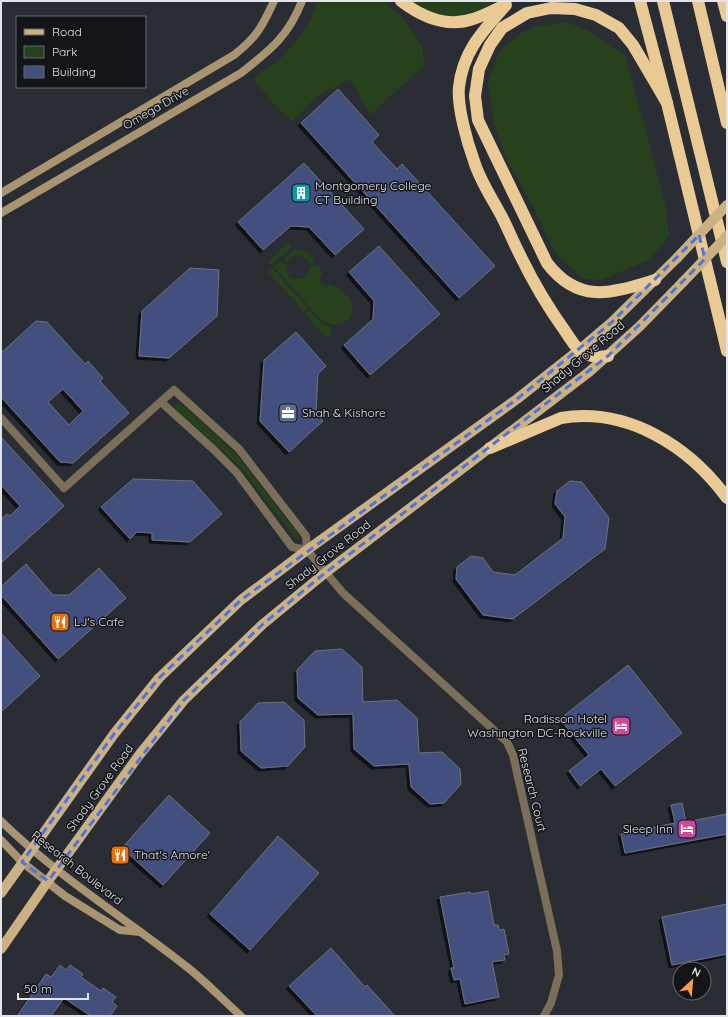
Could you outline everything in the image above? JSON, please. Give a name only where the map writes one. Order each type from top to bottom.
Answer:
[{"type":"highway","points":[[401,1],[418,13],[432,19],[458,23],[473,19],[508,3]]},
{"type":"highway","points":[[640,1],[667,103],[727,351]]},
{"type":"highway","points":[[663,1],[727,262]]},
{"type":"highway","points":[[698,1],[727,123]]},
{"type":"highway","points":[[723,1],[727,16]]},
{"type":"highway","points":[[508,3],[477,37],[469,51],[462,72],[459,88],[461,111],[474,161],[484,186],[550,311],[579,350],[589,356],[608,356]]},
{"type":"highway","points":[[655,280],[619,291],[593,293],[570,285],[556,275],[547,263],[478,120],[475,96],[479,69],[490,45],[502,28],[527,13],[551,8],[576,9],[596,15],[619,28],[633,45],[667,103]]},
{"type":"highway","points":[[490,448],[561,418],[591,416],[619,420],[653,433],[678,448],[715,482],[727,498]]},
{"type":"main road","name":"Omega Drive","points":[[1,193],[234,55],[249,44],[260,30],[274,1]]},
{"type":"main road","name":"Omega Drive","points":[[1,213],[241,73],[266,53],[283,36],[295,18],[302,1]]},
{"type":"main road","name":"Shady Grove Road","points":[[1,893],[114,734],[160,678],[241,600],[307,550],[516,399],[551,370],[579,350],[612,322],[655,280],[727,205]]},
{"type":"main road","name":"Shady Grove Road","points":[[1,949],[140,754],[184,700],[263,624],[325,573],[490,448],[608,356],[639,327],[727,236]]},
{"type":"main road","name":"Research Boulevard","points":[[1,821],[57,869],[188,968],[241,1016]]},
{"type":"main road","name":"Research Boulevard","points":[[1,840],[22,862],[65,896],[120,930],[141,932]]},
{"type":"street","points":[[1,418],[64,488],[174,390],[239,449],[306,536],[307,550],[292,547],[237,473],[161,402]]},
{"type":"street","name":"Research Court","points":[[307,550],[343,593],[507,742],[511,749],[557,951],[559,975],[551,1003],[544,1016]]},
{"type":"highlighted area","points":[[699,235],[705,259],[608,356],[325,573],[263,624],[184,700],[48,881],[22,862],[114,734],[159,678],[241,600],[517,399],[612,322]]},
{"type":"green space","points":[[318,1],[383,1],[403,18],[423,49],[424,66],[370,115],[350,79],[317,96],[293,121],[276,107],[253,79],[282,57],[308,26]]},
{"type":"green space","points":[[411,1],[496,1],[473,13],[453,16],[433,12]]},
{"type":"green space","points":[[566,22],[591,32],[625,55],[665,203],[669,235],[651,259],[601,280],[583,279],[555,253],[534,209],[506,158],[493,119],[488,82],[499,52],[519,34],[533,27]]},
{"type":"green space","points":[[288,242],[292,247],[272,265],[268,261]]},
{"type":"green space","points":[[294,250],[305,251],[314,258],[313,263],[309,264],[304,257],[293,256],[287,263],[284,260],[285,257]]},
{"type":"green space","points":[[280,262],[287,265],[287,270],[290,277],[297,279],[306,276],[309,266],[319,266],[322,274],[319,278],[320,283],[326,286],[330,284],[336,287],[344,292],[350,300],[352,313],[349,318],[345,322],[334,325],[327,324],[321,320],[274,267]]},
{"type":"green space","points":[[272,268],[308,308],[304,312],[268,272]]},
{"type":"green space","points":[[309,310],[322,324],[332,327],[331,334],[326,338],[305,314]]},
{"type":"green space","points":[[178,403],[186,408],[237,455],[300,539],[296,539],[241,468],[176,409],[175,405]]},
{"type":"building","points":[[338,89],[379,135],[372,142],[397,169],[402,164],[495,266],[459,298],[301,123]]},
{"type":"building","name":"Montgomery College CT Building","points":[[304,163],[364,229],[335,255],[309,227],[291,226],[263,250],[238,222]]},
{"type":"building","points":[[379,246],[440,314],[370,375],[344,345],[373,319],[374,301],[349,272]]},
{"type":"building","points":[[190,268],[219,270],[217,316],[169,358],[139,356],[142,311]]},
{"type":"building","points":[[36,321],[47,322],[85,364],[88,361],[103,378],[100,381],[129,413],[73,463],[60,462],[1,397],[1,353]],"holes":[[[63,389],[83,411],[69,425],[48,402]]]},
{"type":"building","points":[[296,332],[326,366],[318,374],[316,413],[323,421],[289,452],[260,421],[264,360]]},
{"type":"building","points":[[1,437],[64,506],[1,563],[1,519],[7,514],[10,516],[20,506],[1,485]]},
{"type":"building","points":[[133,479],[193,481],[222,514],[190,542],[152,540],[152,533],[137,532],[130,539],[101,507]]},
{"type":"building","points":[[570,481],[582,482],[609,518],[605,549],[513,619],[483,615],[456,579],[457,567],[471,556],[483,558],[493,572],[515,575],[563,538],[565,517],[555,504],[557,491]]},
{"type":"building","points":[[26,564],[53,595],[69,595],[99,568],[126,598],[58,659],[1,595],[1,587]]},
{"type":"building","points":[[1,633],[40,676],[1,712]]},
{"type":"building","points":[[342,649],[362,667],[363,702],[397,700],[417,718],[419,753],[442,752],[460,769],[461,784],[444,803],[430,804],[411,787],[409,764],[374,766],[354,749],[353,714],[318,715],[298,698],[297,670],[315,651]]},
{"type":"building","name":"Radisson Hotel Washington DC-Rockville","points":[[628,665],[682,733],[615,786],[601,769],[580,786],[569,771],[589,755],[560,719]]},
{"type":"building","points":[[284,702],[304,720],[305,747],[288,766],[261,768],[241,751],[240,722],[258,703]]},
{"type":"building","points":[[169,795],[210,833],[163,885],[122,848]]},
{"type":"building","name":"Sleep Inn","points":[[682,803],[686,822],[727,814],[727,834],[625,853],[621,834],[675,823],[671,805]]},
{"type":"building","points":[[278,836],[319,873],[250,950],[210,914]]},
{"type":"building","points":[[488,891],[494,925],[498,925],[499,930],[504,929],[509,954],[504,955],[505,960],[492,962],[499,997],[465,1004],[460,979],[454,980],[451,968],[454,968],[440,897],[470,892],[471,894]]},
{"type":"building","points":[[727,904],[727,954],[692,961],[672,961],[672,965],[662,917]]},
{"type":"building","points":[[331,948],[365,987],[367,985],[395,1016],[317,1016],[289,986]]},
{"type":"building","points":[[60,965],[66,970],[70,965],[83,974],[81,977],[101,991],[103,988],[116,997],[112,1002],[117,1006],[110,1016],[91,1016],[64,998],[51,1016],[17,1016],[46,974],[51,977]]},
{"type":"place","name":"Montgomery College CT Building","points":[[301,193]]},
{"type":"place","name":"Shah & Kishore","points":[[288,413]]},
{"type":"place","name":"LJ's Cafe","points":[[60,622]]},
{"type":"place","name":"Radisson Hotel Washington DC-Rockville","points":[[621,726]]},
{"type":"place","name":"Sleep Inn","points":[[687,829]]},
{"type":"place","name":"That's Amore'","points":[[120,855]]}]
